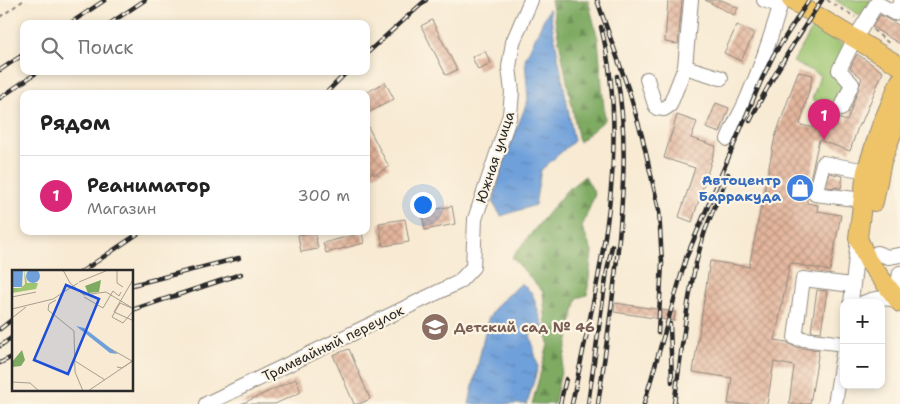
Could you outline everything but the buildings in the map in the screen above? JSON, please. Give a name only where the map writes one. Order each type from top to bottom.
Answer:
[{"type":"main road","points":[[785,1],[900,66]]},
{"type":"main road","points":[[899,290],[868,261],[864,236],[863,200],[866,171],[881,126],[900,81]]},
{"type":"main road","points":[[864,236],[882,161],[900,112]]},
{"type":"main road","points":[[864,236],[877,253],[899,290]]},
{"type":"street","name":"Южная улица","points":[[459,282],[473,267],[475,219],[510,115],[512,92],[509,67],[513,42],[532,0]]},
{"type":"street","points":[[647,79],[655,105],[657,108],[664,110],[670,105],[686,67],[691,0]]},
{"type":"street","points":[[764,0],[774,4],[785,1]]},
{"type":"street","points":[[728,140],[735,120],[748,98],[785,1]]},
{"type":"street","points":[[841,109],[852,84],[839,70],[854,40],[877,3],[894,13],[900,4]]},
{"type":"street","points":[[686,67],[721,78]]},
{"type":"street","points":[[863,200],[815,194],[823,163],[866,171]]},
{"type":"street","points":[[851,299],[852,285],[864,236]]},
{"type":"street","points":[[877,253],[888,257],[900,255]]},
{"type":"street","points":[[840,344],[796,338],[803,279],[852,285]]},
{"type":"street","name":"Трамвайный переулок","points":[[206,404],[459,282]]},
{"type":"street","points":[[872,299],[886,298],[899,290]]},
{"type":"street","points":[[835,404],[840,373]]},
{"type":"path","points":[[0,17],[24,0]]},
{"type":"green space","points":[[551,0],[588,0],[598,39],[605,120],[579,142]]},
{"type":"green space","points":[[835,0],[871,0],[861,16]]},
{"type":"green space","points":[[814,26],[845,46],[845,85],[838,109],[812,100],[820,75],[793,62]]},
{"type":"green space","points":[[585,176],[595,194],[582,227],[592,252],[587,295],[577,298],[554,404],[532,404],[548,345],[543,292],[512,257],[566,191]]},
{"type":"water","points":[[549,8],[574,141],[541,170],[535,205],[501,216],[493,203],[502,166],[528,100],[525,59]]},
{"type":"water","points":[[522,283],[532,293],[544,328],[530,334],[538,367],[527,404],[469,404],[488,319],[498,304]]},
{"type":"railway","points":[[75,20],[105,0]]},
{"type":"railway","points":[[115,20],[145,0]]},
{"type":"railway","points":[[370,50],[426,0]]},
{"type":"railway","points":[[597,0],[629,91],[642,136],[659,210],[662,263],[658,333]]},
{"type":"railway","points":[[644,404],[686,258],[760,83],[773,56],[809,0]]},
{"type":"railway","points":[[750,121],[766,89],[822,0]]},
{"type":"railway","points":[[572,404],[601,263],[612,169],[613,122],[610,74],[601,27]]},
{"type":"railway","points":[[0,70],[20,57]]},
{"type":"railway","points":[[0,98],[33,75]]},
{"type":"railway","points":[[329,90],[344,75]]},
{"type":"railway","points":[[598,404],[615,280],[622,197],[624,157],[617,76]]},
{"type":"railway","points":[[674,404],[694,273],[705,231],[728,174]]},
{"type":"railway","points":[[84,270],[136,235]]},
{"type":"railway","points":[[588,404],[612,246]]},
{"type":"railway","points":[[134,284],[239,258]]},
{"type":"railway","points":[[134,309],[241,274]]},
{"type":"railway","points":[[0,329],[12,320]]},
{"type":"railway","points":[[670,324],[672,382]]},
{"type":"railway","points":[[0,346],[12,337]]},
{"type":"railway","points":[[0,363],[12,357]]},
{"type":"railway","points":[[560,404],[566,379]]},
{"type":"place","name":"Реаниматор","points":[[824,140]]},
{"type":"place","name":"Автоцентр Барракуда","points":[[800,188]]},
{"type":"place","name":"Детский сад № 46","points":[[435,327]]}]
